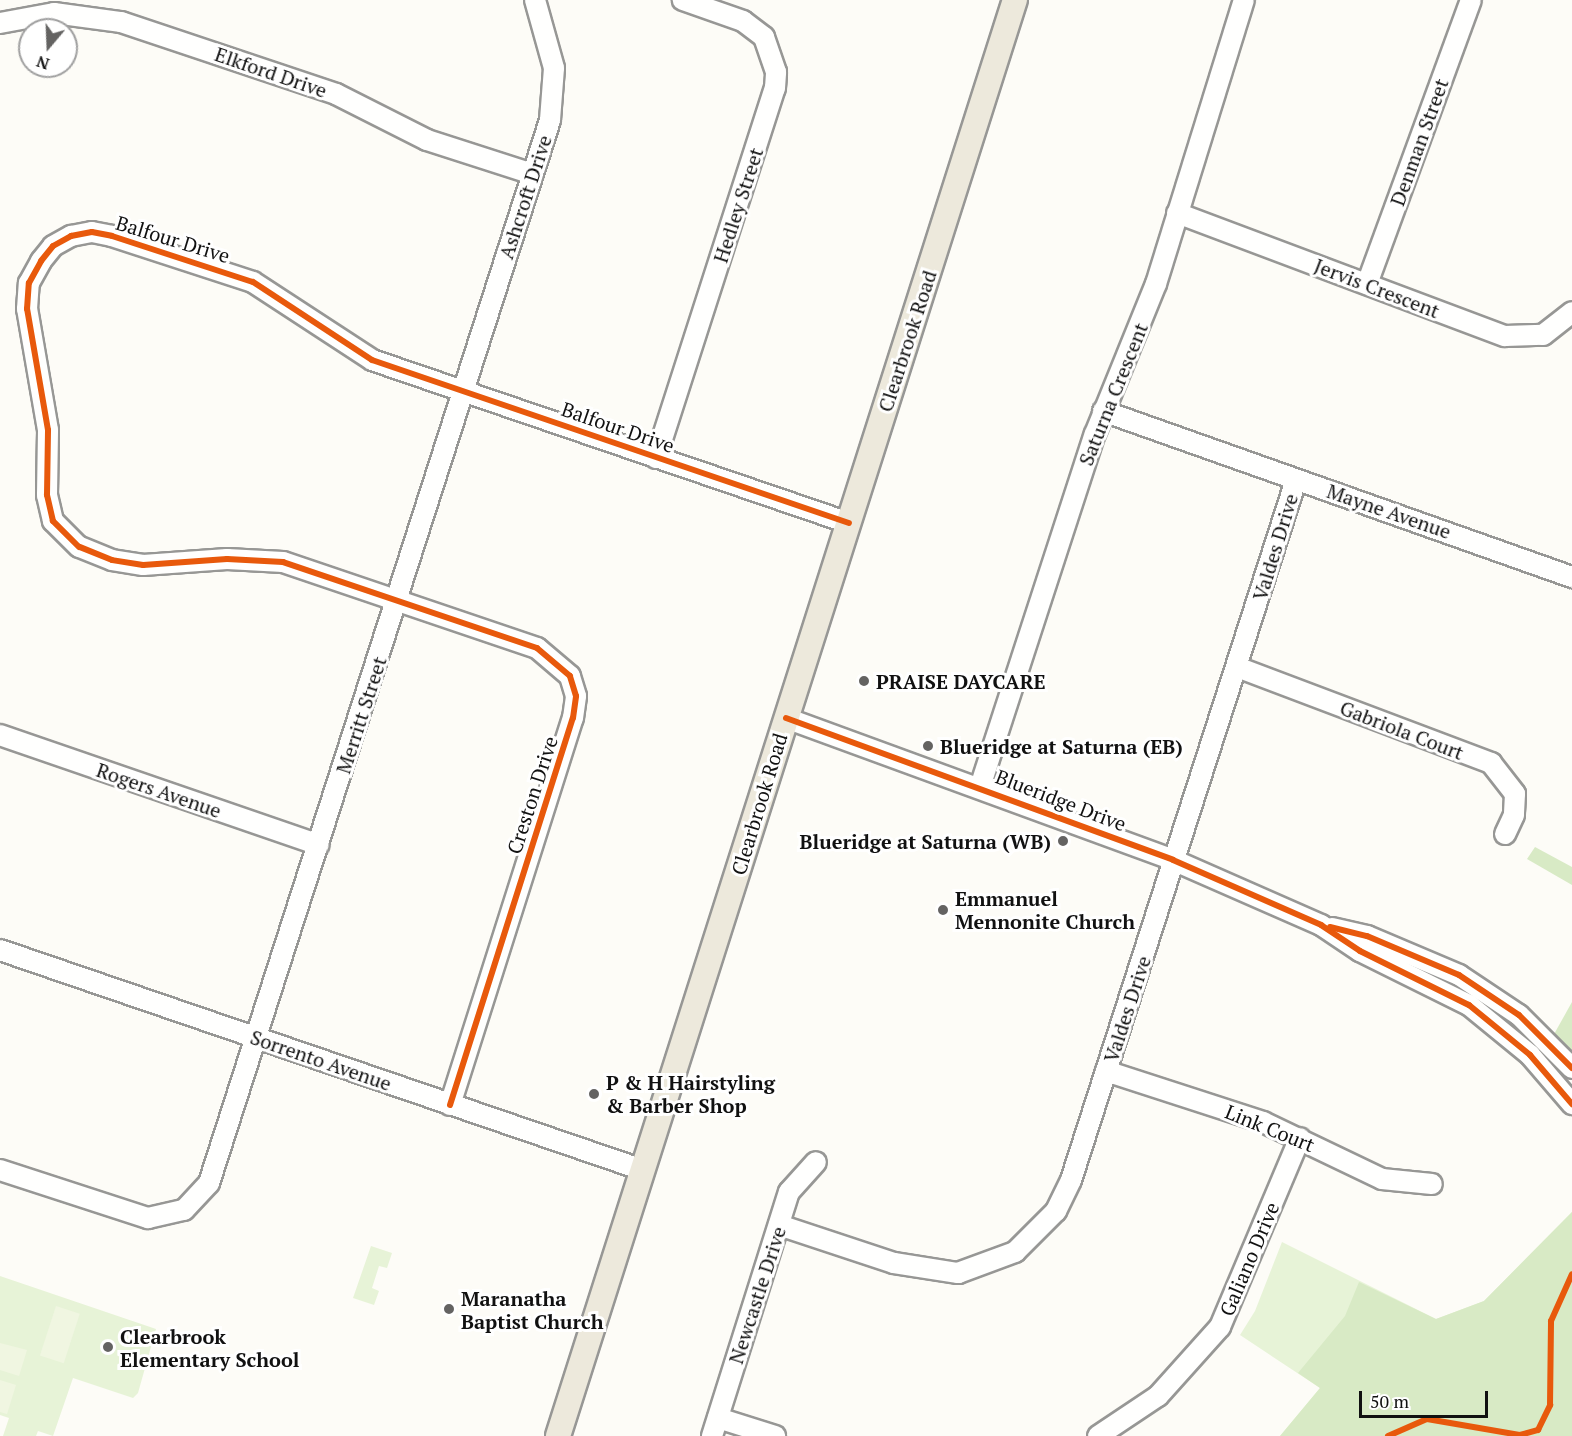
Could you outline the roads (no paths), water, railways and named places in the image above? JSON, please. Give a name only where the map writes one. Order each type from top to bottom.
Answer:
[{"type":"main road","name":"Clearbrook Road","points":[[558,1436],[1015,0]]},
{"type":"street","name":"Ashcroft Drive","points":[[461,390],[550,120],[554,68],[535,0]]},
{"type":"street","name":"Hedley Street","points":[[656,458],[776,80],[774,57],[764,37],[743,21],[683,0]]},
{"type":"street","name":"Saturna Crescent","points":[[980,787],[1103,411],[1156,284],[1244,0]]},
{"type":"street","name":"Denman Street","points":[[1367,284],[1471,0]]},
{"type":"street","name":"Elkford Drive","points":[[0,23],[54,13],[121,22],[336,94],[427,140],[532,174]]},
{"type":"street","name":"Jervis Crescent","points":[[1177,213],[1505,336],[1543,335],[1572,312]]},
{"type":"street","name":"Balfour Drive","points":[[398,601],[283,562],[227,559],[168,566],[125,563],[94,555],[61,532],[47,495],[48,430],[27,309],[29,283],[52,246],[92,232],[112,236],[253,282],[372,360],[849,523]]},
{"type":"street","name":"Merritt Street","points":[[0,1170],[142,1217],[168,1217],[184,1210],[209,1183],[258,1038],[398,601],[461,390]]},
{"type":"street","name":"Mayne Avenue","points":[[1103,411],[1572,577]]},
{"type":"street","name":"Valdes Drive","points":[[779,1224],[931,1272],[958,1273],[988,1265],[1029,1241],[1056,1211],[1071,1180],[1296,480]]},
{"type":"street","name":"Creston Drive","points":[[398,601],[537,648],[570,676],[576,696],[573,718],[450,1105]]},
{"type":"street","name":"Gabriola Court","points":[[1237,667],[1491,764],[1515,794],[1514,815],[1505,834]]},
{"type":"street","name":"Blueridge Drive","points":[[786,718],[980,787],[1173,860],[1321,925],[1360,951],[1469,1005],[1530,1055],[1572,1104]]},
{"type":"street","name":"Rogers Avenue","points":[[0,735],[319,845]]},
{"type":"street","name":"Blueridge Drive","points":[[1321,925],[1367,936],[1458,975],[1519,1015],[1572,1068]]},
{"type":"street","name":"Sorrento Avenue","points":[[0,950],[643,1170]]},
{"type":"street","name":"Link Court","points":[[1106,1071],[1300,1138],[1382,1179],[1432,1184]]},
{"type":"street","name":"Galiano Drive","points":[[1098,1436],[1158,1396],[1220,1326],[1300,1138]]},
{"type":"street","name":"Newcastle Drive","points":[[715,1427],[789,1192],[816,1162]]},
{"type":"street","points":[[715,1427],[775,1436]]},
{"type":"place","name":"PRAISE DAYCARE","points":[[864,681]]},
{"type":"place","name":"Blueridge at Saturna (EB)","points":[[928,746]]},
{"type":"place","name":"Blueridge at Saturna (WB)","points":[[1063,841]]},
{"type":"place","name":"Emmanuel Mennonite Church","points":[[943,910]]},
{"type":"place","name":"P & H Hairstyling & Barber Shop","points":[[594,1094]]},
{"type":"place","name":"Maranatha Baptist Church","points":[[449,1309]]},
{"type":"place","name":"Clearbrook Elementary School","points":[[108,1347]]}]
